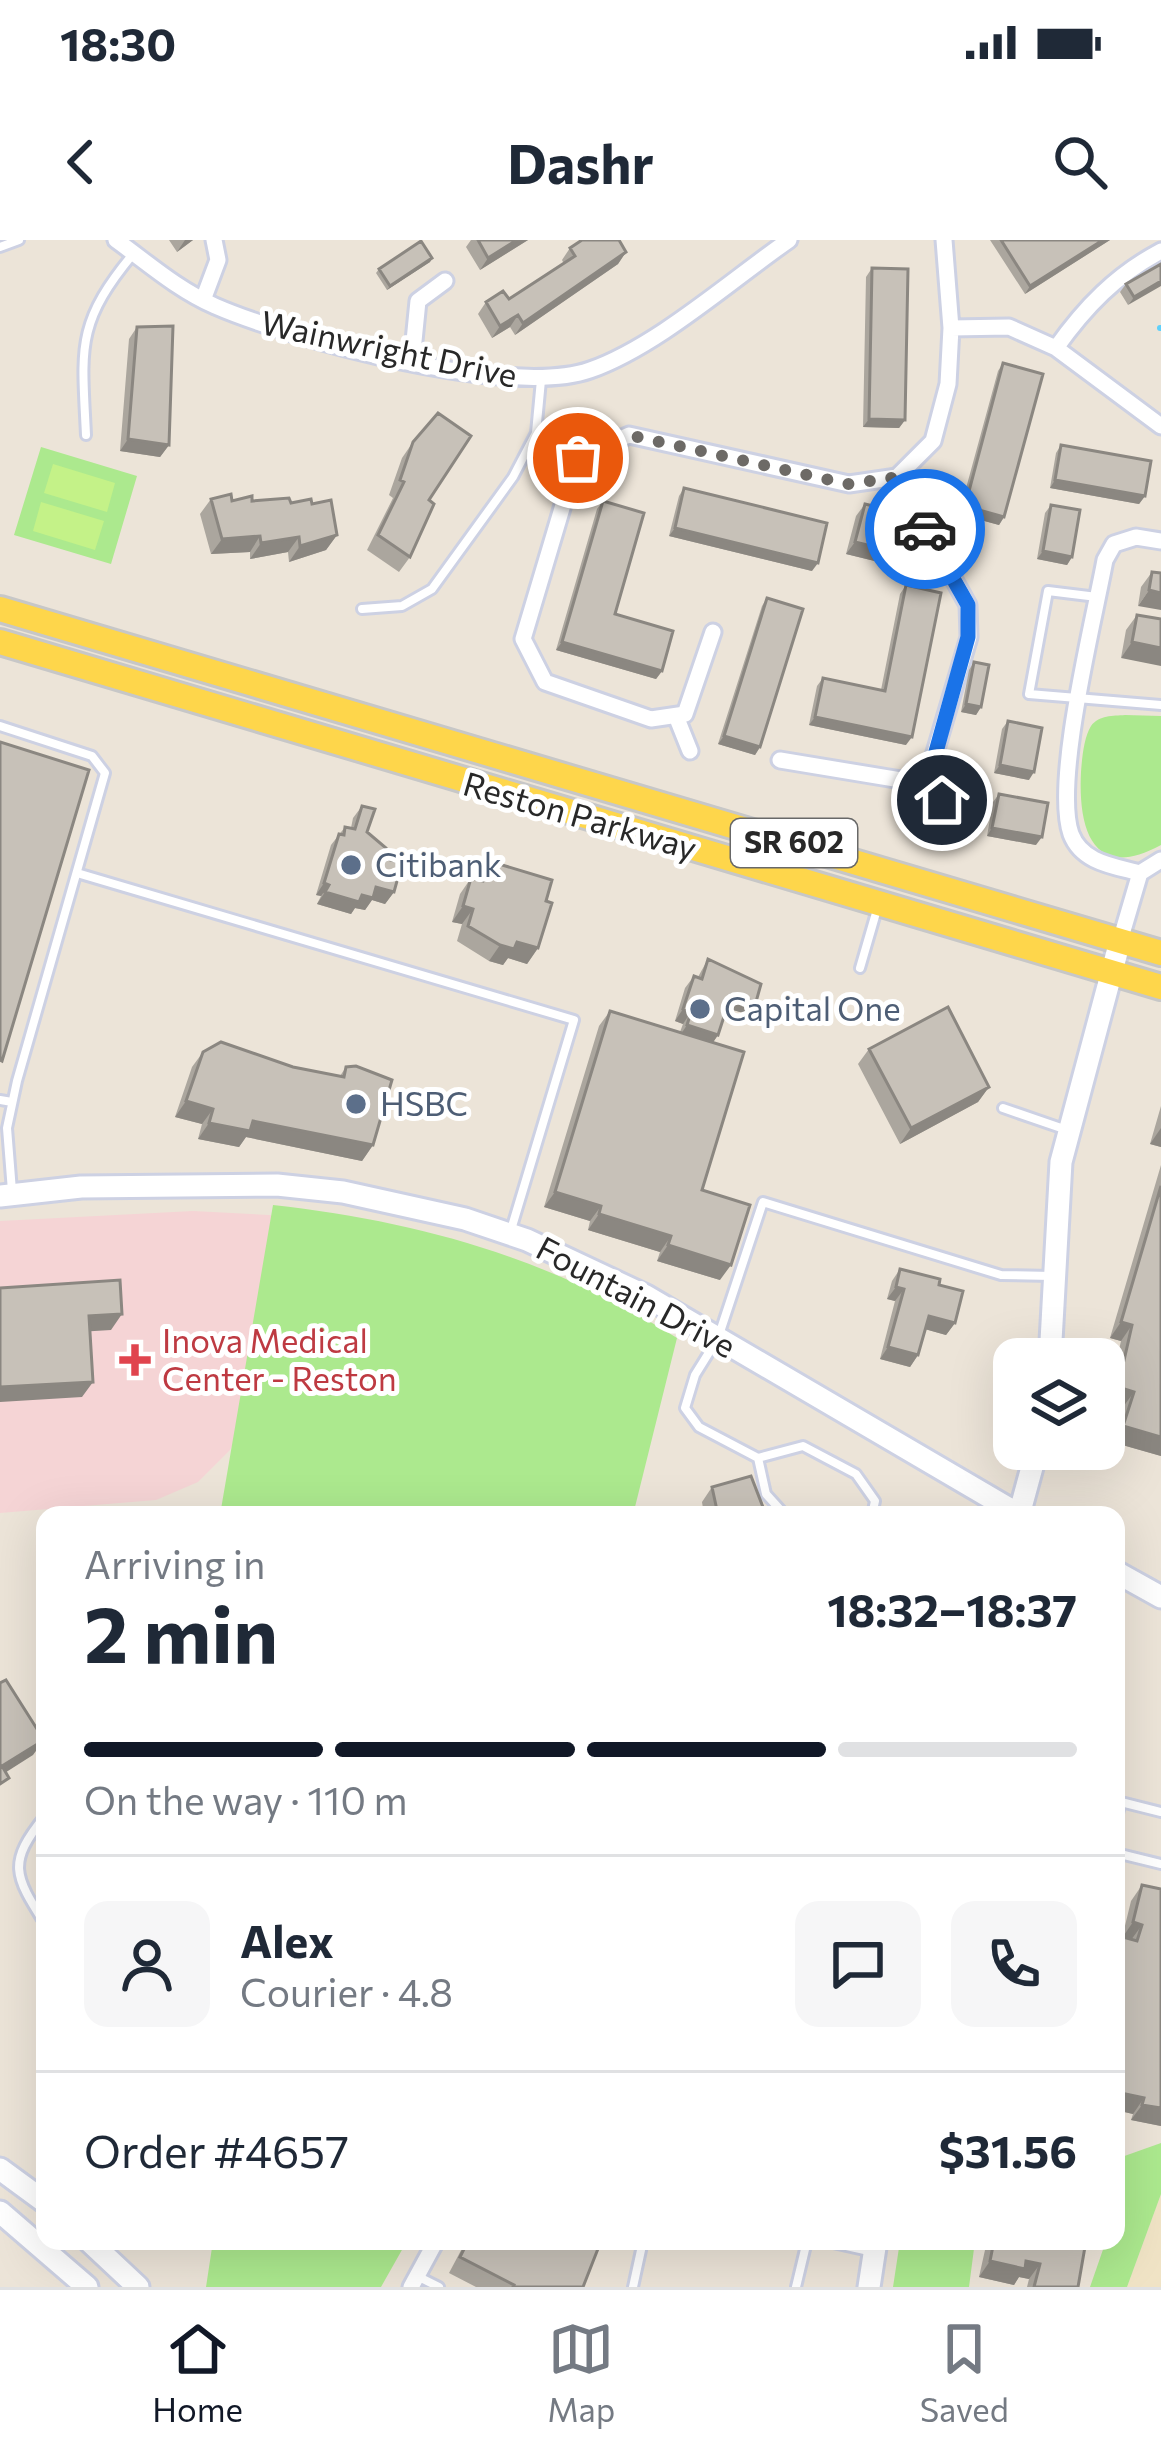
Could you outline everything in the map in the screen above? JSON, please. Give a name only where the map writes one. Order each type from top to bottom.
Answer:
[{"type":"main road","name":"Reston Parkway","points":[[0,609],[1161,953]]},
{"type":"main road","name":"Reston Parkway","points":[[0,642],[1161,987]]},
{"type":"street","name":"Wainwright Drive","points":[[116,240],[203,300],[254,321],[498,380],[541,380],[615,360],[789,240]]},
{"type":"street","points":[[203,300],[218,260],[214,240]]},
{"type":"street","points":[[713,632],[685,714],[651,719],[545,682],[523,639],[578,458],[629,435],[848,484],[898,477],[930,447],[949,384],[951,328],[944,240]]},
{"type":"street","points":[[1055,348],[1085,307],[1132,266],[1161,250]]},
{"type":"street","points":[[412,361],[418,301],[445,280]]},
{"type":"street","points":[[951,328],[1009,327],[1055,348],[1161,426]]},
{"type":"street","points":[[898,477],[968,605],[968,637],[932,766]]},
{"type":"street","points":[[1140,873],[1091,860],[1072,834],[1067,769],[1098,597],[1114,544],[1136,537],[1161,541]]},
{"type":"street","points":[[676,716],[690,751]]},
{"type":"street","points":[[780,760],[907,781]]},
{"type":"street","points":[[921,766],[932,766],[946,779],[947,790],[933,805],[913,801],[907,781],[921,766]]},
{"type":"street","points":[[1051,1338],[1055,1208],[1068,1130],[1140,873],[1161,860]]},
{"type":"street","name":"Fountain Drive","points":[[6,1194],[144,1184],[277,1185],[407,1204],[509,1234],[588,1266],[1004,1506]]},
{"type":"street","points":[[1021,1506],[1031,1470]]},
{"type":"street","points":[[1125,1577],[1161,1597]]},
{"type":"street","points":[[0,2169],[36,2195]]},
{"type":"street","points":[[0,2212],[36,2243]]},
{"type":"street","points":[[44,2250],[87,2287]]},
{"type":"street","points":[[99,2250],[138,2287]]},
{"type":"street","points":[[414,2282],[431,2250]]},
{"type":"street","points":[[869,2287],[875,2250]]},
{"type":"lane","points":[[0,247],[19,240]]},
{"type":"lane","points":[[86,435],[80,358],[84,332],[110,282],[133,254]]},
{"type":"lane","points":[[362,609],[402,606],[432,589],[513,477],[536,433],[541,380]]},
{"type":"lane","points":[[1098,597],[1048,591],[1029,694],[1161,705]]},
{"type":"lane","points":[[0,726],[92,756],[105,773],[12,1102],[6,1194]]},
{"type":"lane","points":[[77,872],[574,1020],[509,1234]]},
{"type":"lane","points":[[860,968],[879,904]]},
{"type":"lane","points":[[0,1100],[12,1102]]},
{"type":"lane","points":[[1003,1108],[1068,1130]]},
{"type":"lane","points":[[873,1506],[856,1474],[803,1446],[758,1458],[699,1427],[685,1408],[694,1375],[718,1338],[763,1202],[1001,1275],[1053,1276]]},
{"type":"lane","points":[[758,1458],[766,1494],[777,1506]]},
{"type":"lane","points":[[1125,1803],[1161,1811]]},
{"type":"lane","points":[[36,1828],[20,1848],[17,1880],[36,1910]]},
{"type":"lane","points":[[1125,1854],[1161,1864]]},
{"type":"lane","points":[[633,2287],[641,2250]]},
{"type":"lane","points":[[796,2287],[805,2250]]},
{"type":"lane","points":[[414,2282],[439,2287]]},
{"type":"shaded area","name":"Inova Medical Center - Reston","points":[[193,1211],[288,1216],[262,1384],[230,1450],[198,1482],[156,1500],[36,1506],[36,1510],[0,1513],[0,1221]]},
{"type":"shaded area","points":[[1161,2194],[1161,2287],[1127,2287]]},
{"type":"green space","points":[[41,447],[137,476],[111,564],[14,535]]},
{"type":"green space","points":[[53,464],[115,483],[107,512],[44,493]]},
{"type":"green space","points":[[41,502],[104,521],[95,550],[33,531]]},
{"type":"green space","points":[[1125,715],[1161,716],[1161,845],[1119,857],[1094,844],[1087,830],[1081,772],[1085,742],[1094,722]]},
{"type":"green space","points":[[273,1205],[380,1221],[483,1248],[582,1286],[677,1338],[635,1506],[222,1506]]},
{"type":"green space","points":[[1161,2143],[1161,2194],[1127,2287],[1090,2287],[1103,2250],[1125,2250],[1125,2156]]},
{"type":"green space","points":[[212,2250],[402,2250],[381,2287],[206,2287]]},
{"type":"green space","points":[[899,2250],[974,2250],[969,2287],[893,2287]]},
{"type":"building","points":[[478,240],[517,240],[488,258]]},
{"type":"building","points":[[582,240],[619,240],[626,252],[523,323],[518,315],[500,326],[486,302],[503,291],[509,299],[575,256],[570,248]]},
{"type":"building","points":[[1001,240],[1103,240],[1030,286]]},
{"type":"building","points":[[421,241],[432,258],[390,286],[379,269]]},
{"type":"building","points":[[1161,264],[1161,281],[1134,297],[1126,284]]},
{"type":"building","points":[[872,268],[908,269],[905,420],[869,419]]},
{"type":"building","points":[[173,326],[169,445],[128,439],[137,327]]},
{"type":"building","points":[[1003,363],[1043,374],[1004,517],[965,506]]},
{"type":"building","points":[[438,413],[471,436],[429,500],[434,504],[410,557],[378,535],[404,482],[400,480],[413,442]]},
{"type":"building","points":[[1061,445],[1151,461],[1145,496],[1055,480]]},
{"type":"building","points":[[684,488],[827,523],[818,563],[675,528]]},
{"type":"building","points":[[231,494],[232,501],[252,496],[252,501],[289,498],[291,503],[331,500],[337,535],[300,546],[299,537],[261,543],[260,536],[222,539],[211,499]]},
{"type":"building","points":[[603,501],[644,513],[615,614],[673,631],[662,671],[562,642]]},
{"type":"building","points":[[865,504],[909,515],[900,553],[855,542]]},
{"type":"building","points":[[1051,505],[1080,510],[1072,557],[1043,551]]},
{"type":"building","points":[[1152,572],[1161,573],[1161,593],[1149,590]]},
{"type":"building","points":[[906,585],[941,593],[912,737],[815,717],[823,678],[885,691]]},
{"type":"building","points":[[767,598],[803,609],[760,747],[724,736]]},
{"type":"building","points":[[1137,615],[1161,619],[1161,648],[1132,642]]},
{"type":"building","points":[[974,662],[989,665],[981,707],[966,704]]},
{"type":"building","points":[[1008,721],[1042,728],[1034,772],[1000,765]]},
{"type":"building","points":[[0,742],[89,770],[2,1061],[0,1060]]},
{"type":"building","points":[[999,794],[1048,803],[1042,837],[992,828]]},
{"type":"building","name":"Citibank","points":[[362,806],[375,809],[367,832],[386,848],[383,858],[402,863],[394,892],[376,887],[373,898],[362,895],[359,902],[325,892],[329,885],[324,883],[339,834],[344,835],[345,827],[355,829]]},
{"type":"building","points":[[489,861],[552,880],[546,901],[552,903],[538,948],[517,942],[514,949],[500,945],[468,926],[473,909],[463,906],[471,878],[483,881]]},
{"type":"building","name":"Capital One","points":[[708,959],[761,984],[756,1002],[731,995],[718,1035],[687,1025],[691,1012],[683,1009],[694,976],[702,979]]},
{"type":"building","points":[[948,1007],[989,1087],[911,1128],[869,1049]]},
{"type":"building","points":[[610,1011],[744,1052],[702,1190],[750,1205],[731,1265],[668,1245],[671,1236],[599,1214],[601,1206],[555,1192]]},
{"type":"building","points":[[221,1042],[293,1067],[344,1077],[346,1067],[356,1066],[392,1080],[373,1145],[253,1121],[250,1131],[209,1123],[213,1109],[186,1101],[203,1052]]},
{"type":"building","points":[[1161,1186],[1161,1437],[1125,1427],[1134,1392],[1125,1389],[1132,1325],[1121,1322]]},
{"type":"building","points":[[900,1269],[940,1279],[939,1285],[963,1291],[955,1323],[929,1316],[918,1355],[888,1347],[904,1289],[896,1287]]},
{"type":"building","points":[[120,1280],[122,1314],[89,1316],[93,1382],[0,1387],[0,1288]]},
{"type":"building","points":[[751,1476],[763,1506],[716,1506],[712,1487]]},
{"type":"building","points":[[6,1680],[36,1727],[36,1745],[2,1766],[9,1778],[0,1784],[0,1683]]},
{"type":"building","points":[[1142,1885],[1161,1889],[1161,2108],[1142,2105],[1144,2098],[1125,2094],[1125,1938],[1137,1941],[1142,1925],[1133,1922]]},
{"type":"building","points":[[464,2250],[597,2250],[583,2287],[513,2287],[460,2257]]},
{"type":"building","points":[[992,2250],[1084,2250],[1078,2287],[1034,2287],[1040,2264],[1026,2261],[1025,2269],[990,2261]]},
{"type":"way so far","points":[[578,458],[629,435],[848,484],[898,477],[925,529]]},
{"type":"place","name":"Citibank","points":[[351,865]]},
{"type":"place","name":"Capital One","points":[[700,1009]]},
{"type":"place","name":"HSBC","points":[[356,1104]]},
{"type":"place","name":"Inova Medical Center - Reston","points":[[135,1360]]},
{"type":"route","points":[[925,529],[968,605],[968,637],[932,766],[946,779],[942,800]]}]
